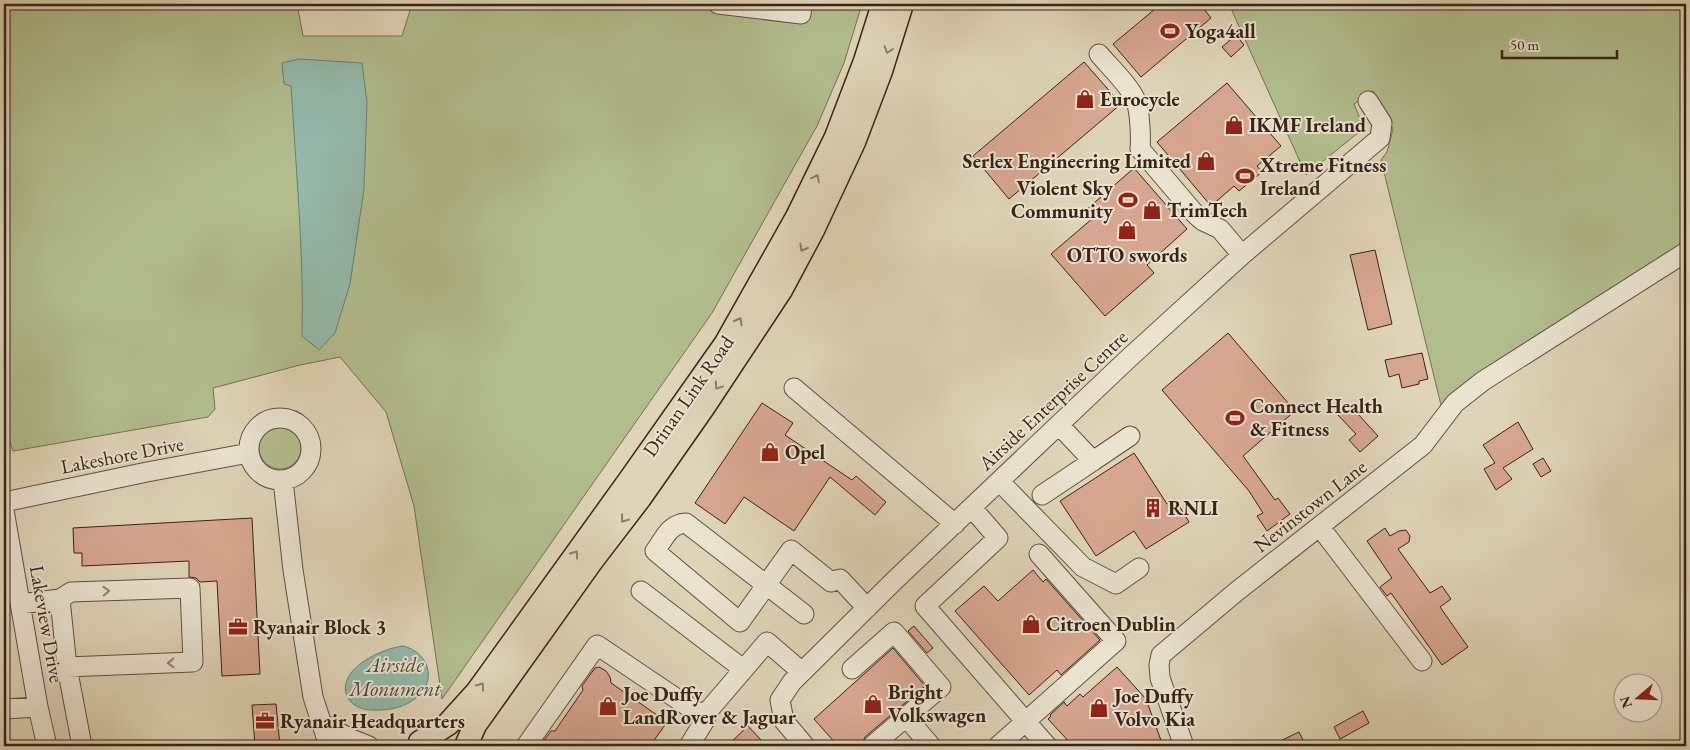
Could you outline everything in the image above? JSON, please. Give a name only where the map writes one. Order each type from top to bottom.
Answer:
[{"type":"main road","name":"Drinan Link Road","points":[[421,745],[448,724],[476,692],[726,343],[797,218],[836,137],[865,61],[883,4]]},
{"type":"main road","name":"Drinan Link Road","points":[[466,746],[475,725],[591,562],[640,498],[781,290],[813,230],[854,142],[881,71],[902,4]]},
{"type":"street","points":[[718,4],[801,14],[802,4]]},
{"type":"street","points":[[1099,54],[1131,93],[1136,102],[1141,140],[1140,149],[1196,215],[1203,221],[1220,229],[1242,255]]},
{"type":"street","name":"Airside Enterprise Centre","points":[[806,746],[784,721],[780,700],[792,682],[1129,358],[1242,255],[1380,138],[1382,123],[1368,101]]},
{"type":"street","name":"Nevinstown Lane","points":[[1184,746],[1160,678],[1159,665],[1161,655],[1236,592],[1422,445],[1456,403],[1484,382],[1686,252]]},
{"type":"street","points":[[794,388],[955,524]]},
{"type":"street","points":[[279,418],[289,419],[304,429],[311,447],[307,465],[292,478],[283,480],[265,476],[257,470],[249,453],[253,432],[270,419],[279,418]]},
{"type":"street","points":[[1059,425],[1093,461]]},
{"type":"street","points":[[1042,495],[1130,436]]},
{"type":"street","name":"Lakeshore Drive","points":[[4,502],[249,453]]},
{"type":"street","points":[[283,480],[288,536],[302,634],[313,697],[329,746]]},
{"type":"street","points":[[1000,482],[1083,567],[1116,584],[1139,568]]},
{"type":"street","points":[[972,508],[998,538],[924,606],[1019,727],[1047,746]]},
{"type":"street","name":"Lakeview Drive","points":[[4,510],[38,707],[47,746]]},
{"type":"street","points":[[804,614],[766,585],[686,523],[671,528],[655,551],[740,622],[766,585],[791,550],[831,582],[840,579],[867,608]]},
{"type":"street","points":[[1320,527],[1422,661]]},
{"type":"street","points":[[998,746],[1116,640],[1039,554]]},
{"type":"street","points":[[20,604],[60,599],[71,592],[190,588],[193,662],[67,667]]},
{"type":"street","points":[[641,591],[743,669]]},
{"type":"street","points":[[60,599],[67,667],[82,746]]},
{"type":"street","points":[[852,669],[894,632],[941,687],[872,746]]},
{"type":"street","points":[[526,746],[597,645],[698,713],[708,711],[767,642],[802,672]]},
{"type":"street","points":[[4,709],[38,707]]},
{"type":"street","points":[[689,746],[705,720],[705,712]]},
{"type":"street","points":[[906,717],[931,746]]},
{"type":"street","points":[[322,723],[349,738],[369,746]]},
{"type":"path","points":[[816,4],[838,6]]},
{"type":"shaded area","points":[[4,4],[297,4],[303,36],[402,36],[412,4],[862,4],[844,63],[817,126],[712,313],[442,699],[414,506],[386,412],[340,357],[300,365],[213,388],[215,409],[208,417],[13,451],[4,425]]},
{"type":"shaded area","points":[[1229,4],[1686,4],[1686,252],[1451,408],[1441,405],[1381,160],[1387,152],[1393,129],[1373,91],[1354,104],[1364,128],[1306,175]]},
{"type":"shaded area","points":[[280,427],[295,433],[301,448],[295,463],[280,469],[265,463],[259,448],[265,433]]},
{"type":"water","points":[[299,59],[362,63],[367,102],[364,189],[350,284],[335,333],[319,350],[302,336],[301,243],[291,86],[284,84],[282,63]]},
{"type":"water","name":"Airside Monument","points":[[403,646],[417,653],[423,658],[426,665],[428,679],[421,693],[411,702],[392,709],[365,709],[354,705],[345,691],[348,678],[352,672],[372,656],[388,649]]},
{"type":"building","points":[[1161,4],[1200,4],[1211,18],[1141,77],[1113,44]]},
{"type":"building","points":[[1236,35],[1244,45],[1231,57],[1222,47]]},
{"type":"building","points":[[1084,62],[1121,104],[1009,199],[973,156]]},
{"type":"building","points":[[1227,83],[1281,146],[1257,166],[1262,172],[1239,191],[1234,186],[1211,206],[1157,142]]},
{"type":"building","points":[[1134,168],[1187,229],[1147,265],[1154,273],[1105,316],[1051,254],[1093,218],[1086,210]]},
{"type":"building","points":[[1375,250],[1392,324],[1368,330],[1350,255]]},
{"type":"building","points":[[1228,333],[1295,411],[1243,456],[1275,500],[1278,498],[1290,514],[1267,531],[1257,516],[1263,513],[1249,491],[1162,390]]},
{"type":"building","points":[[1422,353],[1428,379],[1419,381],[1419,384],[1402,388],[1399,374],[1389,377],[1385,360]]},
{"type":"building","points":[[1347,402],[1378,436],[1360,452],[1349,440],[1356,434],[1336,413]]},
{"type":"building","name":"Opel","points":[[762,403],[793,423],[785,435],[852,480],[856,476],[886,502],[875,515],[830,477],[794,531],[744,497],[725,524],[695,503]]},
{"type":"building","points":[[1518,422],[1533,449],[1503,468],[1512,479],[1496,490],[1484,469],[1495,463],[1483,445]]},
{"type":"building","name":"RNLI","points":[[1134,453],[1167,504],[1175,499],[1189,522],[1146,549],[1134,531],[1096,556],[1060,501]]},
{"type":"building","points":[[1543,458],[1551,471],[1541,477],[1533,464]]},
{"type":"building","name":"Ryanair Block 3","points":[[252,518],[260,674],[222,676],[217,581],[200,582],[196,578],[189,577],[189,561],[82,566],[82,553],[74,553],[73,528]]},
{"type":"building","points":[[1385,528],[1390,536],[1399,531],[1406,530],[1410,536],[1409,542],[1398,549],[1430,593],[1442,586],[1451,599],[1440,607],[1468,647],[1442,665],[1391,593],[1387,596],[1380,587],[1392,578],[1367,541]]},
{"type":"building","name":"Citroen Dublin","points":[[1033,570],[1043,582],[1046,579],[1100,640],[1061,675],[1057,670],[1029,695],[955,611],[984,586],[998,601]]},
{"type":"building","points":[[914,626],[933,648],[927,653],[908,631]]},
{"type":"building","name":"Bright Volkswagen","points":[[893,648],[925,686],[865,737],[861,746],[838,746],[814,719]]},
{"type":"building","name":"Joe Duffy LandRover & Jaguar","points":[[599,667],[606,671],[611,683],[667,722],[650,746],[540,746],[551,731],[555,731],[583,690],[582,686],[595,668]]},
{"type":"building","name":"Joe Duffy Volvo Kia","points":[[1117,667],[1146,699],[1163,746],[1073,746],[1048,719],[1064,702],[1067,706],[1080,694],[1083,697]]},
{"type":"building","name":"Ryanair Headquarters","points":[[276,704],[280,746],[255,746],[252,705]]},
{"type":"building","points":[[1363,711],[1369,723],[1340,739],[1334,727]]},
{"type":"building","points":[[748,726],[761,740],[754,746],[727,746]]},
{"type":"building","points":[[1299,732],[1306,746],[1270,746]]},
{"type":"place","name":"Yoga4all","points":[[1170,31]]},
{"type":"place","name":"Eurocycle","points":[[1085,99]]},
{"type":"place","name":"IKMF Ireland","points":[[1234,125]]},
{"type":"place","name":"Serlex Engineering Limited","points":[[1206,161]]},
{"type":"place","name":"Xtreme Fitness Ireland","points":[[1245,176]]},
{"type":"place","name":"Violent Sky Community","points":[[1128,200]]},
{"type":"place","name":"TrimTech","points":[[1152,210]]},
{"type":"place","name":"OTTO swords","points":[[1127,230]]},
{"type":"place","name":"Connect Health & Fitness","points":[[1235,418]]},
{"type":"place","name":"Opel","points":[[770,452]]},
{"type":"place","name":"RNLI","points":[[1153,508]]},
{"type":"place","name":"Citroen Dublin","points":[[1031,624]]},
{"type":"place","name":"Ryanair Block 3","points":[[238,627]]},
{"type":"place","name":"Bright Volkswagen","points":[[873,704]]},
{"type":"place","name":"Joe Duffy LandRover & Jaguar","points":[[608,706]]},
{"type":"place","name":"Joe Duffy Volvo Kia","points":[[1099,708]]},
{"type":"place","name":"Ryanair Headquarters","points":[[265,721]]}]
